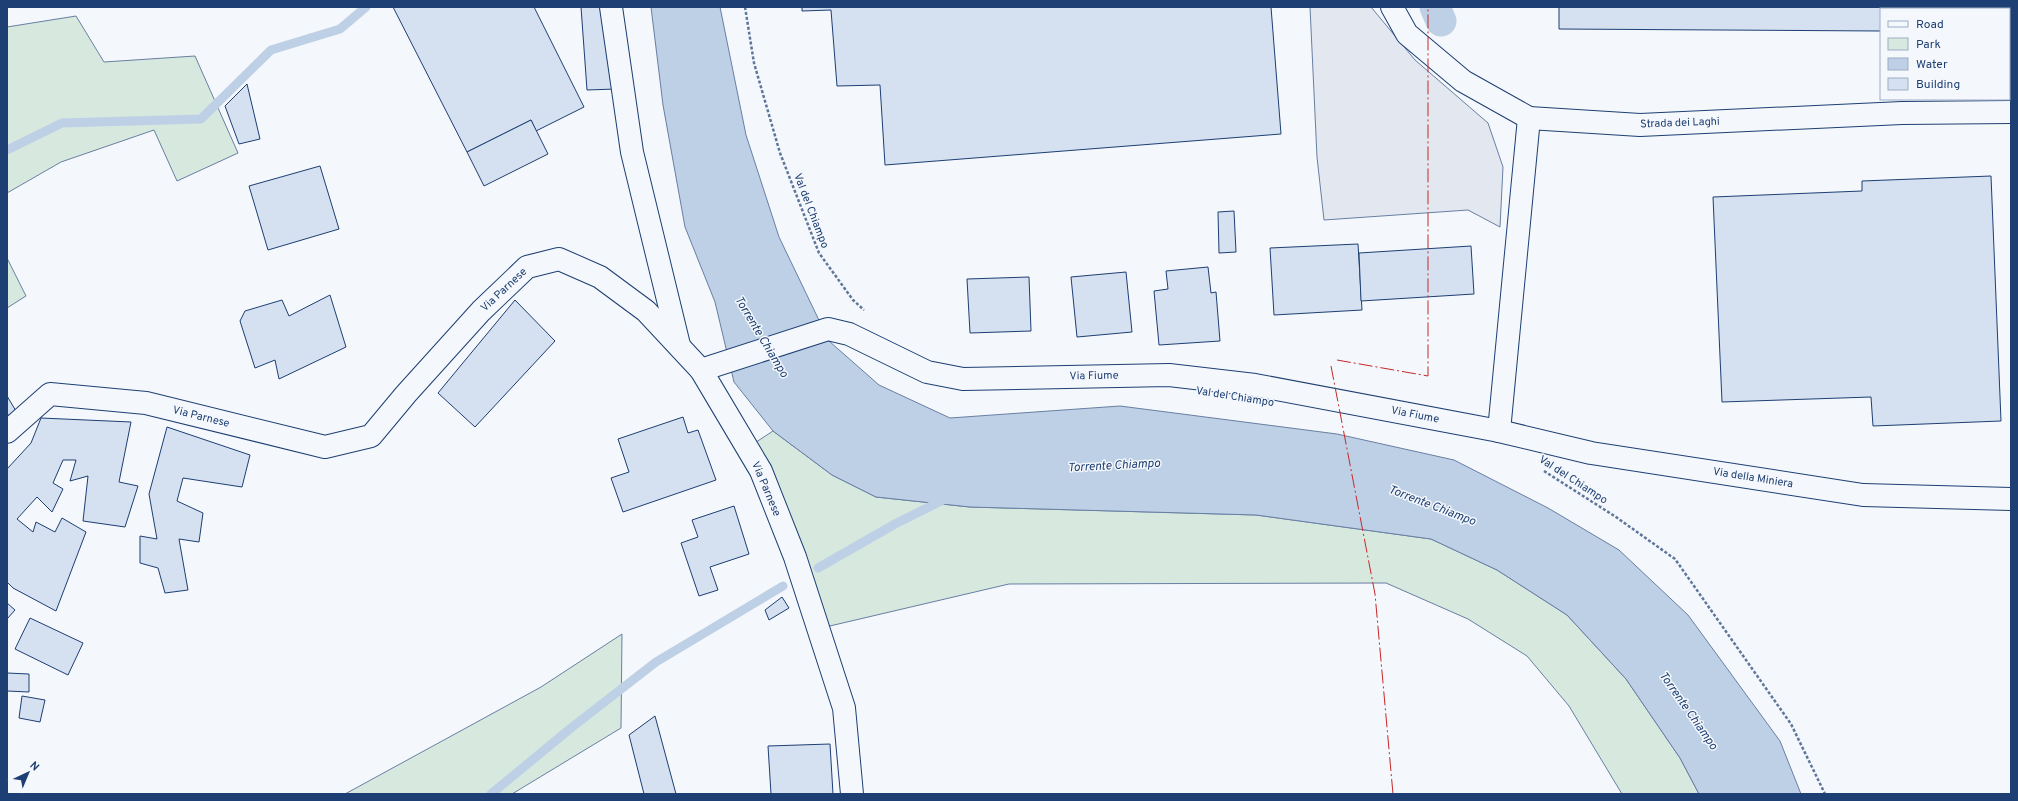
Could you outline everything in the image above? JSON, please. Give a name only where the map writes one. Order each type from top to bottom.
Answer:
[{"type":"street","points":[[611,7],[632,152],[679,347]]},
{"type":"street","name":"Strada dei Laghi","points":[[1392,7],[1407,34],[1463,81],[1529,118],[1640,125],[1902,113],[2011,112]]},
{"type":"street","points":[[1499,431],[1529,118]]},
{"type":"street","name":"Via Parnese","points":[[7,432],[50,394],[146,403],[325,447],[371,436],[476,317],[527,267],[559,259],[600,277],[646,311],[700,370],[761,471],[794,558],[844,708],[852,794]]},
{"type":"street","name":"Via Fiume","points":[[700,370],[828,329],[849,334],[927,372],[963,379],[1169,375],[1255,384],[1499,431]]},
{"type":"street","name":"Via della Miniera","points":[[1499,431],[1590,453],[1863,495],[2011,499]]},
{"type":"path","name":"Val del Chiampo","points":[[745,7],[754,63],[780,153],[819,254],[852,300],[869,314]]},
{"type":"path","name":"Val del Chiampo","points":[[1537,466],[1616,517],[1675,559],[1791,724],[1825,794]]},
{"type":"green space","points":[[76,16],[104,62],[195,56],[238,153],[177,181],[154,130],[61,162],[7,193],[7,27]]},
{"type":"green space","points":[[7,258],[26,296],[7,308]]},
{"type":"green space","points":[[773,431],[832,475],[876,497],[970,507],[1256,515],[1431,539],[1497,570],[1567,615],[1626,679],[1680,758],[1699,794],[1622,794],[1569,706],[1527,656],[1468,619],[1386,583],[1009,584],[817,629],[744,450]]},
{"type":"green space","points":[[622,634],[621,728],[512,794],[345,794],[541,687]]},
{"type":"shaded area","points":[[1310,7],[1371,7],[1415,60],[1488,123],[1503,167],[1500,227],[1468,210],[1324,220],[1317,157]]},
{"type":"water","name":"Torrente Chiampo","points":[[651,7],[720,7],[746,135],[779,237],[829,341],[879,385],[950,418],[1120,406],[1337,434],[1454,460],[1548,508],[1619,550],[1688,615],[1780,741],[1801,794],[1699,794],[1680,758],[1626,679],[1567,615],[1497,570],[1431,539],[1256,515],[970,507],[876,497],[832,475],[773,431],[734,382],[715,302],[685,227],[663,105]]},
{"type":"building","points":[[393,7],[534,7],[584,107],[536,131],[531,120],[467,152]]},
{"type":"building","points":[[581,7],[605,7],[616,89],[587,90]]},
{"type":"building","points":[[802,7],[1271,7],[1281,134],[885,165],[880,85],[837,86],[831,10],[802,11]]},
{"type":"building","points":[[1559,7],[2011,7],[2011,31],[2010,8],[1880,8],[1880,31],[1559,29]]},
{"type":"building","points":[[247,84],[260,139],[239,144],[225,106]]},
{"type":"building","points":[[531,120],[548,154],[484,186],[467,152]]},
{"type":"building","points":[[320,166],[339,229],[268,250],[249,186]]},
{"type":"building","points":[[1991,176],[2001,421],[1873,426],[1871,397],[1722,402],[1713,197],[1862,191],[1862,181]]},
{"type":"building","points":[[1234,211],[1236,252],[1219,253],[1218,212]]},
{"type":"building","points":[[1358,244],[1362,310],[1274,315],[1270,248]]},
{"type":"building","points":[[1471,246],[1474,294],[1361,301],[1359,253]]},
{"type":"building","points":[[1208,267],[1211,293],[1216,292],[1220,341],[1159,345],[1154,291],[1168,289],[1166,271]]},
{"type":"building","points":[[1126,272],[1132,332],[1077,337],[1071,277]]},
{"type":"building","points":[[1029,277],[1031,331],[970,333],[967,279]]},
{"type":"building","points":[[330,295],[346,347],[279,379],[275,360],[255,368],[240,321],[245,311],[282,300],[289,316]]},
{"type":"building","points":[[515,300],[555,341],[475,427],[438,393]]},
{"type":"building","points":[[7,396],[16,411],[7,416]]},
{"type":"building","points":[[683,417],[688,433],[698,430],[716,480],[623,512],[611,478],[629,472],[618,439]]},
{"type":"building","points":[[41,418],[131,422],[119,482],[138,486],[125,527],[83,521],[88,476],[70,481],[76,460],[63,460],[53,483],[63,489],[52,512],[37,497],[17,519],[33,532],[36,522],[55,532],[62,518],[86,532],[56,611],[13,588],[7,582],[7,469],[31,443]]},
{"type":"building","points":[[167,427],[250,455],[242,487],[183,478],[177,501],[203,513],[199,542],[179,539],[188,590],[165,593],[158,568],[140,563],[140,536],[157,539],[149,494]]},
{"type":"building","points":[[734,506],[749,554],[710,567],[718,590],[699,596],[681,543],[698,537],[692,520]]},
{"type":"building","points":[[782,597],[789,608],[769,620],[765,610]]},
{"type":"building","points":[[7,603],[15,610],[7,619]]},
{"type":"building","points":[[30,618],[83,643],[68,675],[15,649]]},
{"type":"building","points":[[7,673],[29,674],[29,692],[7,691]]},
{"type":"building","points":[[22,696],[45,700],[40,722],[19,718]]},
{"type":"building","points":[[655,716],[676,794],[644,794],[629,735]]},
{"type":"building","points":[[830,744],[833,794],[771,794],[768,746]]},
{"type":"waterway","points":[[7,150],[62,123],[201,119],[271,50],[340,29],[366,7]]},
{"type":"waterway","points":[[1435,7],[1441,21]]},
{"type":"waterway","points":[[818,568],[895,524],[947,498]]},
{"type":"waterway","points":[[491,794],[571,728],[656,662],[783,586]]},
{"type":"power","points":[[1337,360],[1428,376],[1428,7]]},
{"type":"power","points":[[1331,366],[1375,594],[1393,794]]}]
